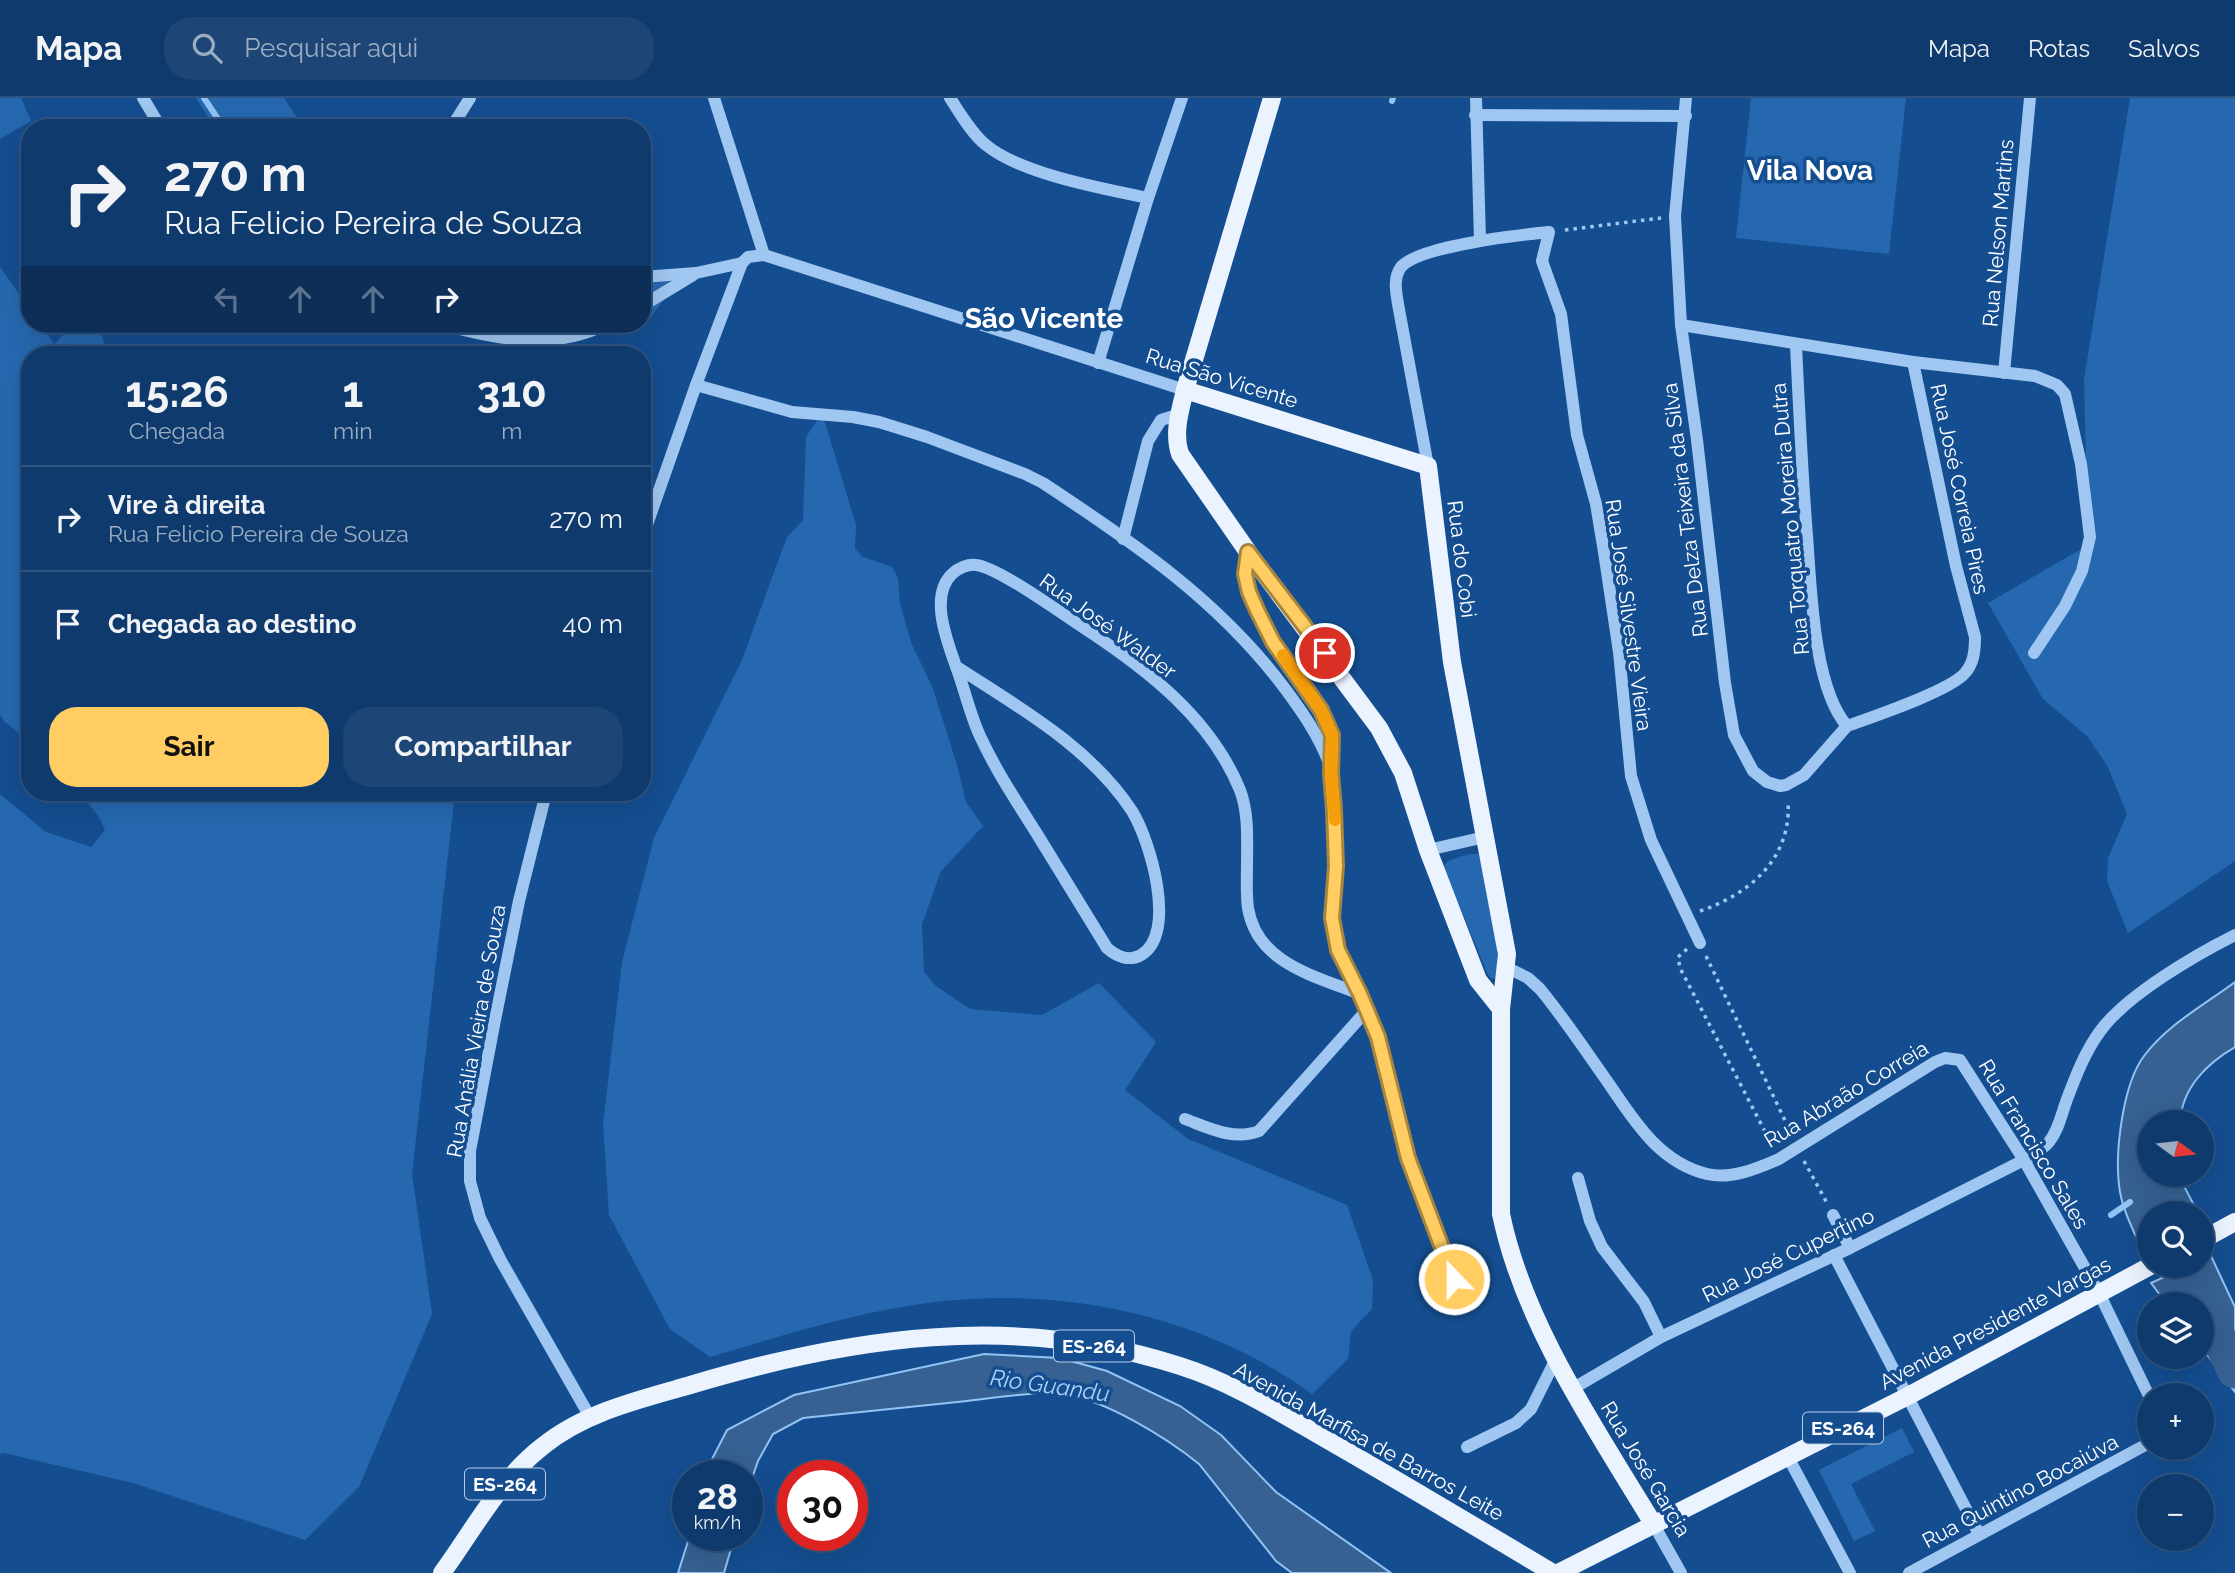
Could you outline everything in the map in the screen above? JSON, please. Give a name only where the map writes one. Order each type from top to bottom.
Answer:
[{"type":"main road","points":[[1272,98],[1185,390],[1177,439],[1180,454],[1248,552],[1379,727],[1403,773],[1428,850],[1478,980],[1501,1009]]},
{"type":"main road","name":"Rua São Vicente","points":[[1185,390],[1428,466]]},
{"type":"main road","name":"Rua do Cobi","points":[[1428,466],[1452,662],[1504,933],[1506,967],[1501,1009],[1501,1214],[1507,1246],[1516,1271],[1557,1357]]},
{"type":"main road","points":[[2214,1233],[2235,1222]]},
{"type":"main road","name":"Avenida Presidente Vargas","points":[[1558,1573],[1908,1396],[2137,1273]]},
{"type":"main road","name":"Avenida Marfisa de Barros Leite","points":[[442,1573],[491,1501],[520,1465],[545,1443],[590,1418],[628,1403],[720,1376],[833,1349],[941,1335],[988,1334],[1119,1350],[1181,1366],[1241,1391],[1422,1494],[1553,1573]]},
{"type":"main road","name":"Rua José Garcia","points":[[1557,1357],[1572,1389],[1654,1525]]},
{"type":"street","points":[[143,98],[156,119]]},
{"type":"street","points":[[457,119],[470,98]]},
{"type":"street","points":[[651,513],[742,263],[748,257],[764,255],[714,98]]},
{"type":"street","points":[[950,98],[984,144],[1007,159],[1094,187],[1148,198]]},
{"type":"street","points":[[1098,363],[1148,198],[1182,98]]},
{"type":"street","points":[[1476,98],[1480,240]]},
{"type":"street","name":"Rua Delza Teixeira da Silva","points":[[1686,98],[1675,216],[1681,325],[1725,683],[1734,735],[1754,771],[1767,782],[1787,785]]},
{"type":"street","name":"Rua Nelson Martins","points":[[2004,373],[2030,98]]},
{"type":"street","points":[[1475,115],[1686,116]]},
{"type":"street","name":"Rua do Cobi","points":[[1428,466],[1398,304],[1396,279],[1399,270],[1408,262],[1480,240],[1549,232]]},
{"type":"street","name":"Rua José Silvestre Vieira","points":[[1549,232],[1542,261],[1561,314],[1577,435],[1596,504],[1619,653],[1631,776],[1651,840],[1700,943]]},
{"type":"street","name":"Rua São Vicente","points":[[764,255],[1185,390]]},
{"type":"street","points":[[651,276],[696,273],[742,263]]},
{"type":"street","points":[[651,300],[696,273]]},
{"type":"street","points":[[1681,325],[1913,362]]},
{"type":"street","points":[[473,333],[491,338],[548,341],[583,333]]},
{"type":"street","name":"Rua Torquatro Moreira Dutra","points":[[1796,345],[1801,463],[1814,614],[1828,690],[1834,707],[1847,726]]},
{"type":"street","name":"Rua José Correia Pires","points":[[1847,726],[1904,705],[1962,677],[1970,666],[1975,637],[1953,554],[1913,362],[2035,376],[2057,384],[2065,394],[2081,464],[2090,537],[2082,571],[2065,606],[2034,653]]},
{"type":"street","points":[[696,385],[792,412],[879,422],[927,437],[1043,483],[1192,588],[1238,633],[1272,671],[1301,710],[1324,748],[1331,766]]},
{"type":"street","points":[[1123,539],[1148,441],[1161,420],[1180,414]]},
{"type":"street","points":[[1248,552],[1245,574],[1249,592],[1273,642],[1329,724],[1333,743],[1331,766],[1336,853],[1332,918],[1338,950],[1378,1037],[1408,1158],[1463,1301]]},
{"type":"street","name":"Rua José Walder","points":[[957,667],[1024,710],[1080,751],[1114,785],[1134,814],[1150,851],[1158,880],[1158,929],[1150,948],[1136,958],[1125,958],[1107,948],[1003,781],[979,735],[944,632],[942,591],[954,572],[974,565],[983,566],[1026,589],[1158,681],[1208,733],[1226,760],[1241,793],[1248,830],[1248,909],[1257,933],[1268,950],[1285,964],[1360,994]]},
{"type":"street","points":[[1787,785],[1804,775],[1847,726]]},
{"type":"street","name":"Rua Anália Vieira de Souza","points":[[544,801],[519,901],[495,1020],[470,1151],[470,1181],[480,1218],[500,1259],[590,1418]]},
{"type":"street","points":[[1428,850],[1485,837]]},
{"type":"street","name":"Rua José Cupertino","points":[[1572,1389],[1661,1337],[1850,1248],[2042,1149],[2056,1132],[2075,1077],[2100,1031],[2128,1003],[2204,951],[2235,935]]},
{"type":"street","name":"Rua Abraão Correia","points":[[1506,967],[1528,978],[1540,989],[1652,1142],[1672,1158],[1709,1174],[1743,1172],[1779,1159],[1935,1062],[1952,1057],[1962,1062]]},
{"type":"street","points":[[1185,1119],[1240,1136],[1259,1131],[1367,1010]]},
{"type":"street","name":"Rua Francisco Sales","points":[[1962,1062],[2024,1160],[2099,1293],[2143,1383]]},
{"type":"street","points":[[1578,1178],[1590,1221],[1602,1247],[1644,1302],[1661,1337]]},
{"type":"street","points":[[1833,1214],[1850,1248]]},
{"type":"street","points":[[1834,1255],[1979,1534]]},
{"type":"street","points":[[1466,1447],[1516,1423],[1531,1409],[1557,1357]]},
{"type":"street","name":"Rua Quintino Bocaiúva","points":[[1909,1573],[2137,1449]]},
{"type":"street","points":[[1788,1457],[1850,1573]]},
{"type":"street","name":"Rua José Garcia","points":[[1654,1525],[1681,1573]]},
{"type":"path","points":[[1549,232],[1675,216]]},
{"type":"path","points":[[1688,915],[1716,906],[1738,894],[1757,880],[1774,862],[1785,836],[1789,816],[1787,785]]},
{"type":"path","points":[[1779,1159],[1681,968],[1679,954],[1700,943],[1798,1149],[1833,1214]]},
{"type":"shaded area","points":[[0,98],[21,98],[30,119],[21,119],[21,127],[0,139]]},
{"type":"shaded area","points":[[196,98],[284,98],[298,119],[209,119]]},
{"type":"shaded area","points":[[1751,98],[1906,98],[1889,254],[1736,238]]},
{"type":"shaded area","points":[[2130,98],[2235,98],[2235,861],[2128,933],[2107,881],[2108,858],[2127,814],[2108,767],[2088,737],[2043,699],[1988,603],[2088,545],[2084,379]]},
{"type":"shaded area","points":[[0,267],[21,296],[21,333],[46,333],[54,344],[65,333],[101,333],[105,346],[21,346],[21,735],[0,715]]},
{"type":"shaded area","points":[[664,271],[672,289],[651,317],[651,273]]},
{"type":"shaded area","points":[[822,413],[856,525],[855,549],[863,557],[892,567],[898,578],[900,604],[912,645],[932,686],[966,802],[983,826],[941,871],[922,924],[924,972],[936,986],[970,1009],[1042,1015],[1099,983],[1156,1042],[1125,1090],[1188,1139],[1347,1205],[1373,1280],[1372,1309],[1351,1331],[1348,1359],[1312,1394],[1270,1367],[1225,1344],[1178,1326],[1128,1312],[1078,1303],[1028,1299],[977,1299],[899,1307],[817,1326],[710,1357],[670,1329],[609,1215],[603,1124],[622,962],[654,838],[742,660],[787,537],[803,520],[806,437]]},
{"type":"shaded area","points":[[0,794],[46,832],[91,847],[105,830],[86,801],[454,801],[412,1174],[432,1314],[359,1487],[305,1540],[133,1483],[0,1454]]},
{"type":"shaded area","points":[[1479,854],[1493,915],[1497,977],[1492,979],[1443,866],[1450,860]]},
{"type":"shaded area","points":[[1902,1428],[1914,1452],[1851,1484],[1875,1531],[1854,1541],[1819,1470]]},
{"type":"water","points":[[2235,982],[2235,1047],[2215,1061],[2198,1078],[2182,1110],[2137,1110],[2137,1187],[2185,1187],[2192,1201],[2137,1201],[2137,1239],[2120,1194],[2118,1154],[2122,1118],[2131,1083],[2144,1056],[2186,1016]]},
{"type":"water","points":[[2214,1262],[2235,1307],[2235,1392],[2214,1364],[2214,1292],[2158,1292],[2151,1283],[2162,1278],[2214,1278]]},
{"type":"water","points":[[984,1354],[1060,1358],[1107,1371],[1180,1406],[1221,1435],[1276,1492],[1391,1573],[1292,1573],[1276,1561],[1199,1464],[1116,1411],[1063,1394],[1015,1395],[803,1418],[773,1434],[759,1460],[712,1460],[727,1430],[794,1395]]},
{"type":"water","points":[[685,1551],[730,1551],[724,1573],[678,1573]]},
{"type":"waterway","points":[[204,98],[218,119]]},
{"type":"waterway","points":[[2111,1215],[2130,1202]]},
{"type":"waterway","name":"Rio Guandu","points":[[2189,1278],[2235,1371]]},
{"type":"slow traffic","points":[[1283,655],[1329,724],[1333,743],[1331,774],[1335,820]]},
{"type":"district","name":"Vila Nova","points":[[1810,170]]},
{"type":"district","name":"São Vicente","points":[[1044,318]]},
{"type":"route","points":[[1325,653],[1248,552],[1245,574],[1257,610],[1273,642],[1329,724],[1333,743],[1331,774],[1336,866],[1332,918],[1338,950],[1378,1037],[1408,1158],[1454,1279]]}]
